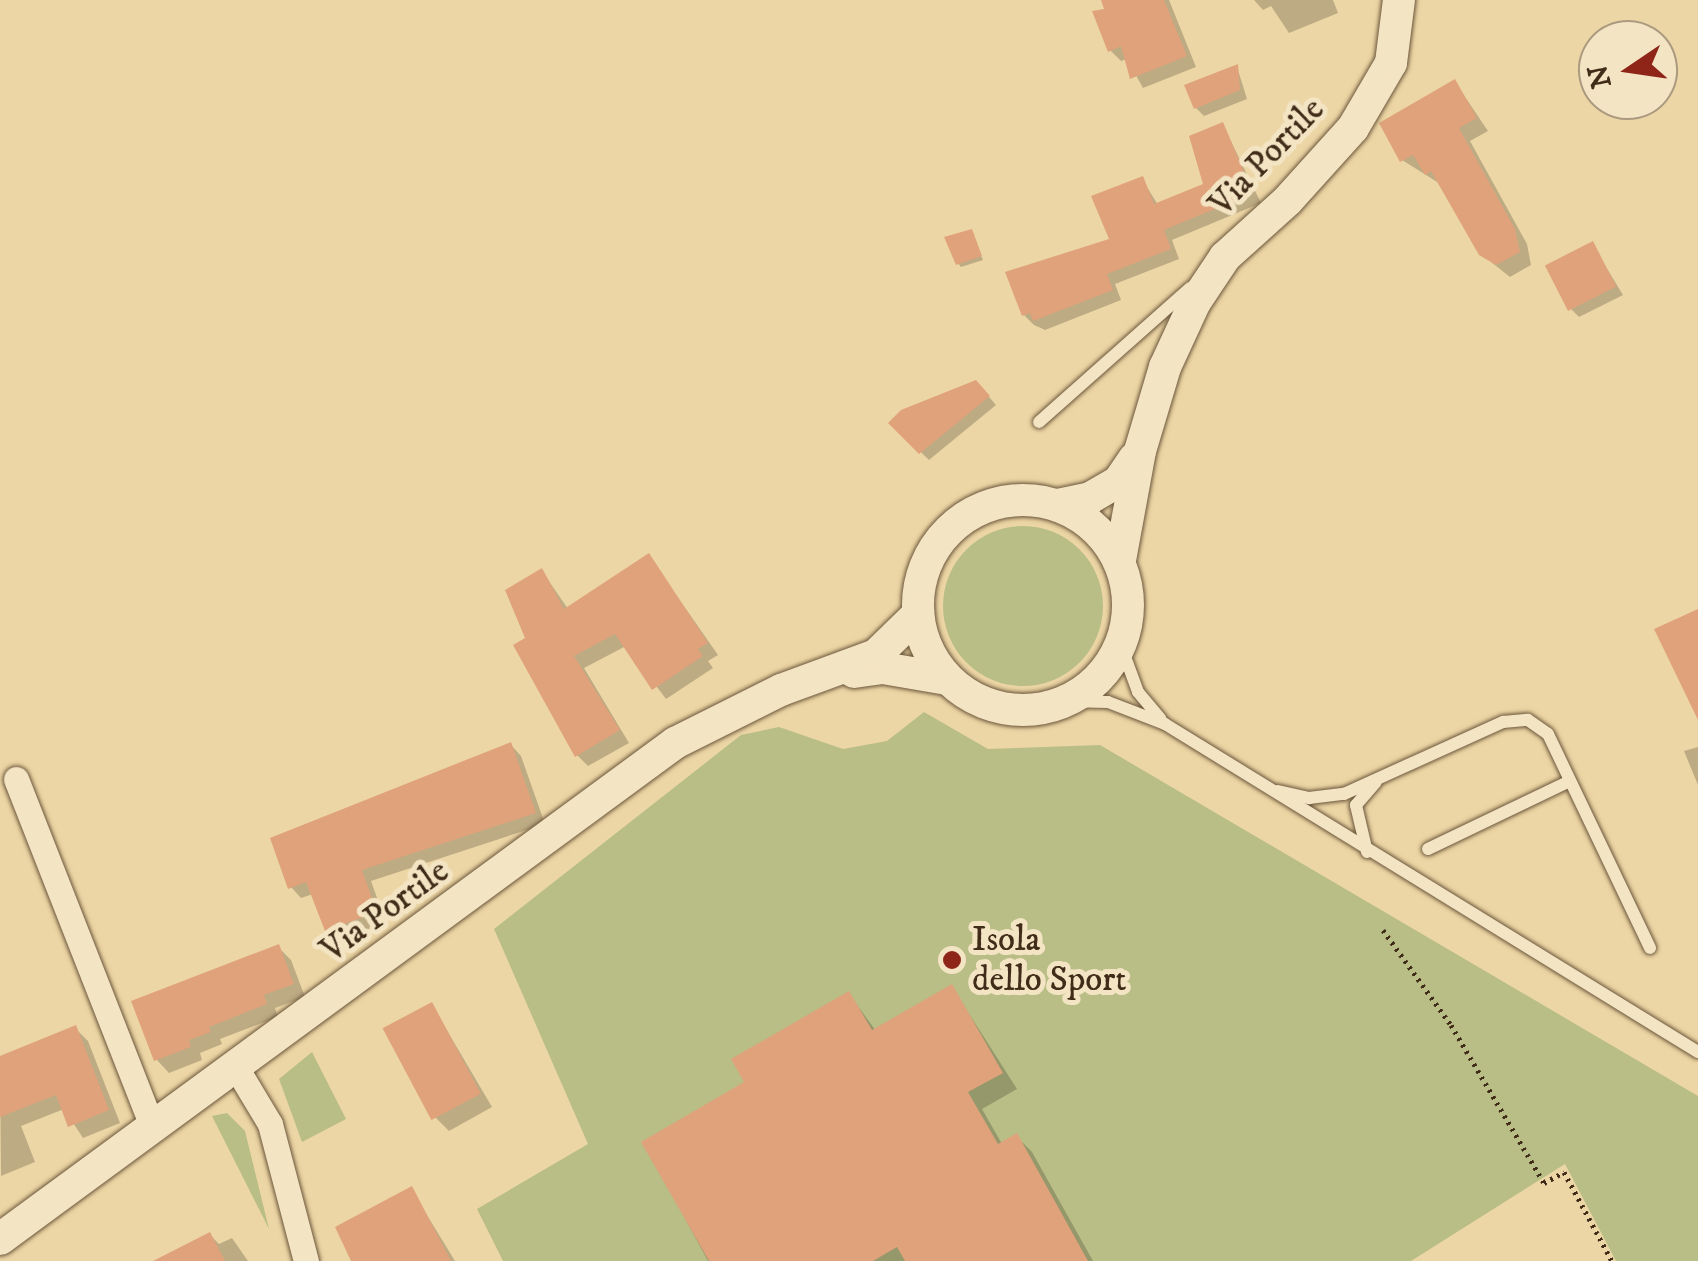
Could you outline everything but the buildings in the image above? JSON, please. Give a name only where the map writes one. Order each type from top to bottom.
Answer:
[{"type":"street","name":"Via Portile","points":[[1120,560],[1140,451],[1164,367],[1225,257],[1327,162],[1362,115],[1392,63],[1399,0]]},
{"type":"street","name":"Via Portile","points":[[1058,504],[1090,498],[1119,481],[1140,451]]},
{"type":"street","points":[[1007,500],[1058,504],[1100,532],[1120,560],[1128,594],[1120,644],[1091,686],[1066,701],[1010,710],[983,703],[948,679],[924,642],[918,614],[918,584],[947,531],[1007,500]]},
{"type":"street","name":"Via Portile","points":[[0,1239],[237,1069],[675,744],[764,698],[876,656],[918,614]]},
{"type":"street","name":"Via Portile","points":[[830,675],[884,668],[948,679]]},
{"type":"street","points":[[16,779],[153,1128]]},
{"type":"street","points":[[237,1069],[270,1124],[306,1261]]},
{"type":"lane","name":"Via Portile","points":[[1039,422],[1225,257]]},
{"type":"lane","points":[[1120,644],[1138,692],[1166,724]]},
{"type":"lane","points":[[1066,701],[1108,702],[1166,724],[1368,855],[1698,1052]]},
{"type":"lane","points":[[1269,789],[1309,798],[1378,780],[1502,722],[1528,720],[1548,734],[1650,948]]},
{"type":"lane","points":[[1368,855],[1356,828],[1356,805],[1378,780]]},
{"type":"lane","points":[[1428,849],[1570,781]]},
{"type":"path","points":[[1383,930],[1452,1025],[1544,1183],[1564,1172],[1612,1261]]},
{"type":"green space","points":[[1023,526],[1054,532],[1080,549],[1097,575],[1103,606],[1097,637],[1080,663],[1054,680],[1023,686],[992,680],[966,663],[949,637],[943,606],[949,575],[966,549],[992,532]]},
{"type":"green space","name":"Isola dello Sport","points":[[924,712],[988,749],[1100,745],[1698,1096],[1698,1261],[1616,1261],[1565,1164],[1411,1261],[503,1261],[477,1209],[588,1144],[494,929],[741,735],[779,727],[843,749],[887,741]]},
{"type":"green space","points":[[312,1052],[346,1119],[302,1142],[279,1079]]},
{"type":"green space","points":[[227,1113],[245,1131],[269,1229],[212,1116]]},
{"type":"place","name":"Isola dello Sport","points":[[952,960]]}]
